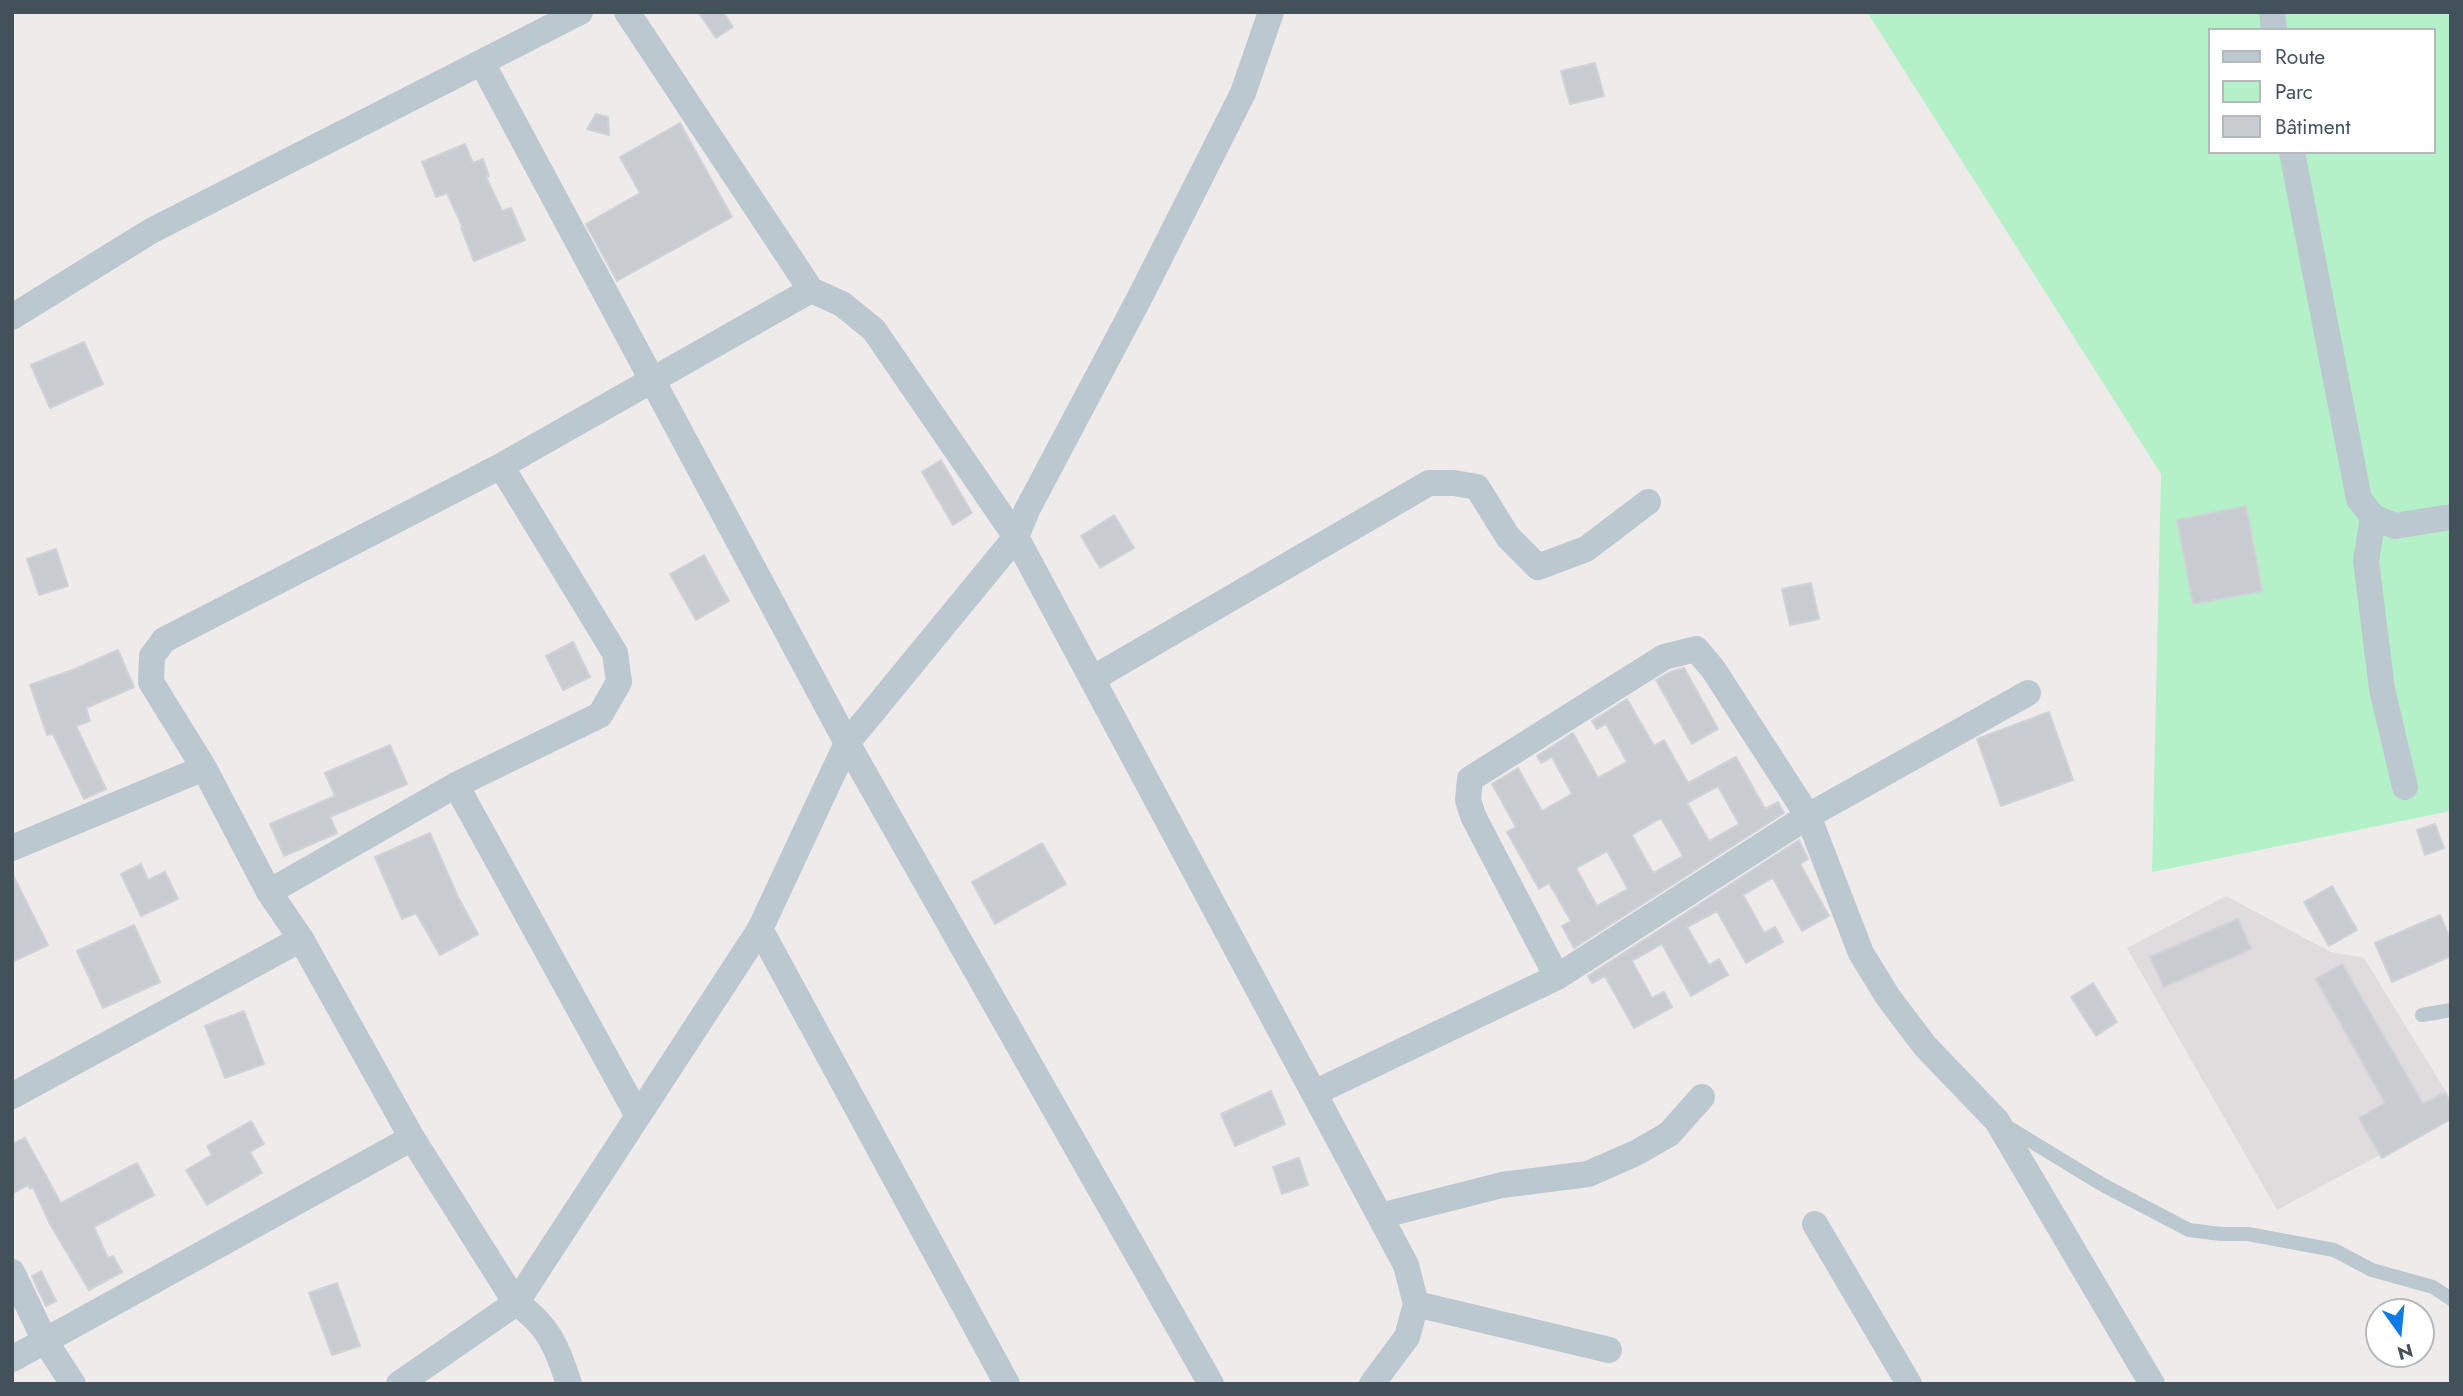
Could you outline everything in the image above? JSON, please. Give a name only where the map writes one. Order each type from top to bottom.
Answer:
[{"type":"street","points":[[12,317],[151,231],[580,12]]},
{"type":"street","points":[[626,12],[811,290],[842,304],[874,330],[1016,537],[1406,1265],[1416,1304],[1407,1337],[1372,1384]]},
{"type":"street","points":[[399,1384],[516,1303],[760,929],[847,743],[1016,537],[1027,510],[1141,295],[1243,93],[1272,12]]},
{"type":"street","points":[[482,63],[847,743],[1211,1384]]},
{"type":"street","points":[[2292,154],[2359,499],[2373,517],[2395,526],[2451,517]]},
{"type":"street","points":[[569,1384],[556,1345],[534,1315],[516,1303],[412,1138],[301,939],[269,892],[204,768],[151,682],[152,656],[164,640],[501,466],[811,290]]},
{"type":"street","points":[[269,892],[456,785],[600,715],[619,682],[615,653],[501,466]]},
{"type":"street","points":[[1092,679],[1429,483],[1454,483],[1477,488],[1508,537],[1538,567],[1586,549],[1648,502]]},
{"type":"street","points":[[2373,517],[2366,561],[2382,689],[2405,787]]},
{"type":"street","points":[[1557,977],[1473,816],[1468,800],[1470,779],[1664,657],[1696,649],[1713,669],[1808,816],[1861,953],[1888,998],[1925,1046],[1997,1121],[2152,1384]]},
{"type":"street","points":[[1314,1093],[1557,977],[1808,816],[2028,693]]},
{"type":"street","points":[[12,848],[204,768]]},
{"type":"street","points":[[456,785],[638,1116]]},
{"type":"street","points":[[760,929],[1007,1384]]},
{"type":"street","points":[[12,1096],[301,939]]},
{"type":"street","points":[[1380,1216],[1502,1185],[1588,1174],[1669,1135],[1702,1097]]},
{"type":"street","points":[[12,1359],[412,1138]]},
{"type":"street","points":[[1815,1224],[1909,1384]]},
{"type":"street","points":[[12,1272],[45,1341],[73,1384]]},
{"type":"street","points":[[1416,1304],[1609,1350]]},
{"type":"lane","points":[[2422,1015],[2451,1010]]},
{"type":"lane","points":[[1997,1121],[2102,1185],[2189,1230],[2248,1234],[2334,1250],[2372,1270],[2433,1287],[2451,1299]]},
{"type":"shaded area","points":[[2226,896],[2331,952],[2364,958],[2451,1100],[2451,1117],[2277,1210],[2127,948]]},
{"type":"green space","points":[[1867,12],[2451,12],[2451,811],[2152,872],[2161,474]]},
{"type":"building","points":[[698,12],[723,12],[733,27],[716,38]]},
{"type":"building","points":[[1595,63],[1604,96],[1570,104],[1561,71]]},
{"type":"building","points":[[596,114],[608,117],[609,135],[587,129]]},
{"type":"building","points":[[680,123],[732,217],[617,281],[586,224],[640,193],[620,157]]},
{"type":"building","points":[[465,144],[473,163],[483,159],[489,176],[486,177],[502,211],[511,208],[525,240],[474,261],[447,193],[436,197],[422,162]]},
{"type":"building","points":[[84,342],[103,384],[50,408],[31,365]]},
{"type":"building","points":[[941,460],[972,513],[953,525],[922,472]]},
{"type":"building","points":[[2246,506],[2262,591],[2193,604],[2177,520]]},
{"type":"building","points":[[1114,515],[1134,548],[1100,568],[1081,536]]},
{"type":"building","points":[[56,549],[68,586],[39,595],[27,559]]},
{"type":"building","points":[[704,555],[729,601],[696,620],[670,574]]},
{"type":"building","points":[[1811,583],[1819,619],[1790,625],[1782,589]]},
{"type":"building","points":[[573,642],[590,677],[563,690],[546,656]]},
{"type":"building","points":[[118,650],[134,687],[86,708],[90,721],[76,726],[106,789],[84,799],[53,734],[47,735],[30,685]]},
{"type":"building","points":[[1684,668],[1718,729],[1692,744],[1656,680]]},
{"type":"building","points":[[1627,699],[1654,746],[1664,740],[1688,783],[1736,757],[1765,809],[1778,802],[1784,813],[1574,948],[1562,926],[1571,921],[1549,883],[1539,889],[1507,832],[1516,827],[1492,784],[1518,768],[1542,811],[1572,794],[1552,757],[1541,763],[1537,756],[1573,733],[1598,778],[1627,762],[1606,724],[1597,729],[1592,721]],"holes":[[[1718,786],[1739,824],[1709,841],[1687,803]],[[1661,818],[1683,856],[1653,873],[1632,835]],[[1607,851],[1628,889],[1597,906],[1576,868]]]},
{"type":"building","points":[[2049,712],[2073,780],[2001,806],[1977,739]]},
{"type":"building","points":[[390,745],[407,784],[330,817],[337,833],[284,856],[270,824],[335,796],[325,773]]},
{"type":"building","points":[[2435,824],[2444,848],[2425,855],[2417,830]]},
{"type":"building","points":[[430,833],[458,897],[478,934],[440,955],[416,913],[402,919],[375,857]]},
{"type":"building","points":[[1799,840],[1808,859],[1800,864],[1829,916],[1802,931],[1773,878],[1743,895],[1764,933],[1775,927],[1783,942],[1746,963],[1717,911],[1687,927],[1709,965],[1719,959],[1728,975],[1691,996],[1662,944],[1632,961],[1652,998],[1664,992],[1672,1007],[1634,1028],[1605,976],[1592,983],[1588,976]]},
{"type":"building","points":[[1042,843],[1066,884],[995,924],[972,882]]},
{"type":"building","points":[[141,864],[148,880],[165,872],[178,899],[141,916],[121,874]]},
{"type":"building","points":[[12,873],[48,945],[12,962]]},
{"type":"building","points":[[2332,886],[2357,930],[2329,946],[2304,902]]},
{"type":"building","points":[[2440,915],[2451,941],[2451,956],[2392,982],[2375,943]]},
{"type":"building","points":[[2238,919],[2251,949],[2164,987],[2150,957]]},
{"type":"building","points":[[134,925],[160,982],[103,1008],[77,951]]},
{"type":"building","points":[[2342,964],[2423,1104],[2445,1093],[2451,1103],[2451,1119],[2382,1158],[2359,1118],[2385,1103],[2316,979]]},
{"type":"building","points":[[2093,983],[2117,1022],[2096,1036],[2071,997]]},
{"type":"building","points":[[244,1011],[264,1064],[225,1078],[205,1026]]},
{"type":"building","points":[[1271,1091],[1285,1124],[1235,1146],[1221,1114]]},
{"type":"building","points":[[251,1121],[264,1144],[250,1152],[262,1173],[207,1205],[186,1170],[212,1155],[207,1146]]},
{"type":"building","points":[[25,1138],[61,1203],[137,1163],[154,1195],[94,1227],[108,1258],[113,1256],[122,1272],[89,1290],[50,1224],[33,1187],[30,1189],[28,1185],[12,1194],[12,1144]]},
{"type":"building","points":[[1299,1158],[1308,1185],[1282,1194],[1273,1167]]},
{"type":"building","points":[[41,1271],[56,1301],[46,1306],[32,1276]]},
{"type":"building","points":[[337,1283],[360,1346],[332,1355],[309,1293]]}]
